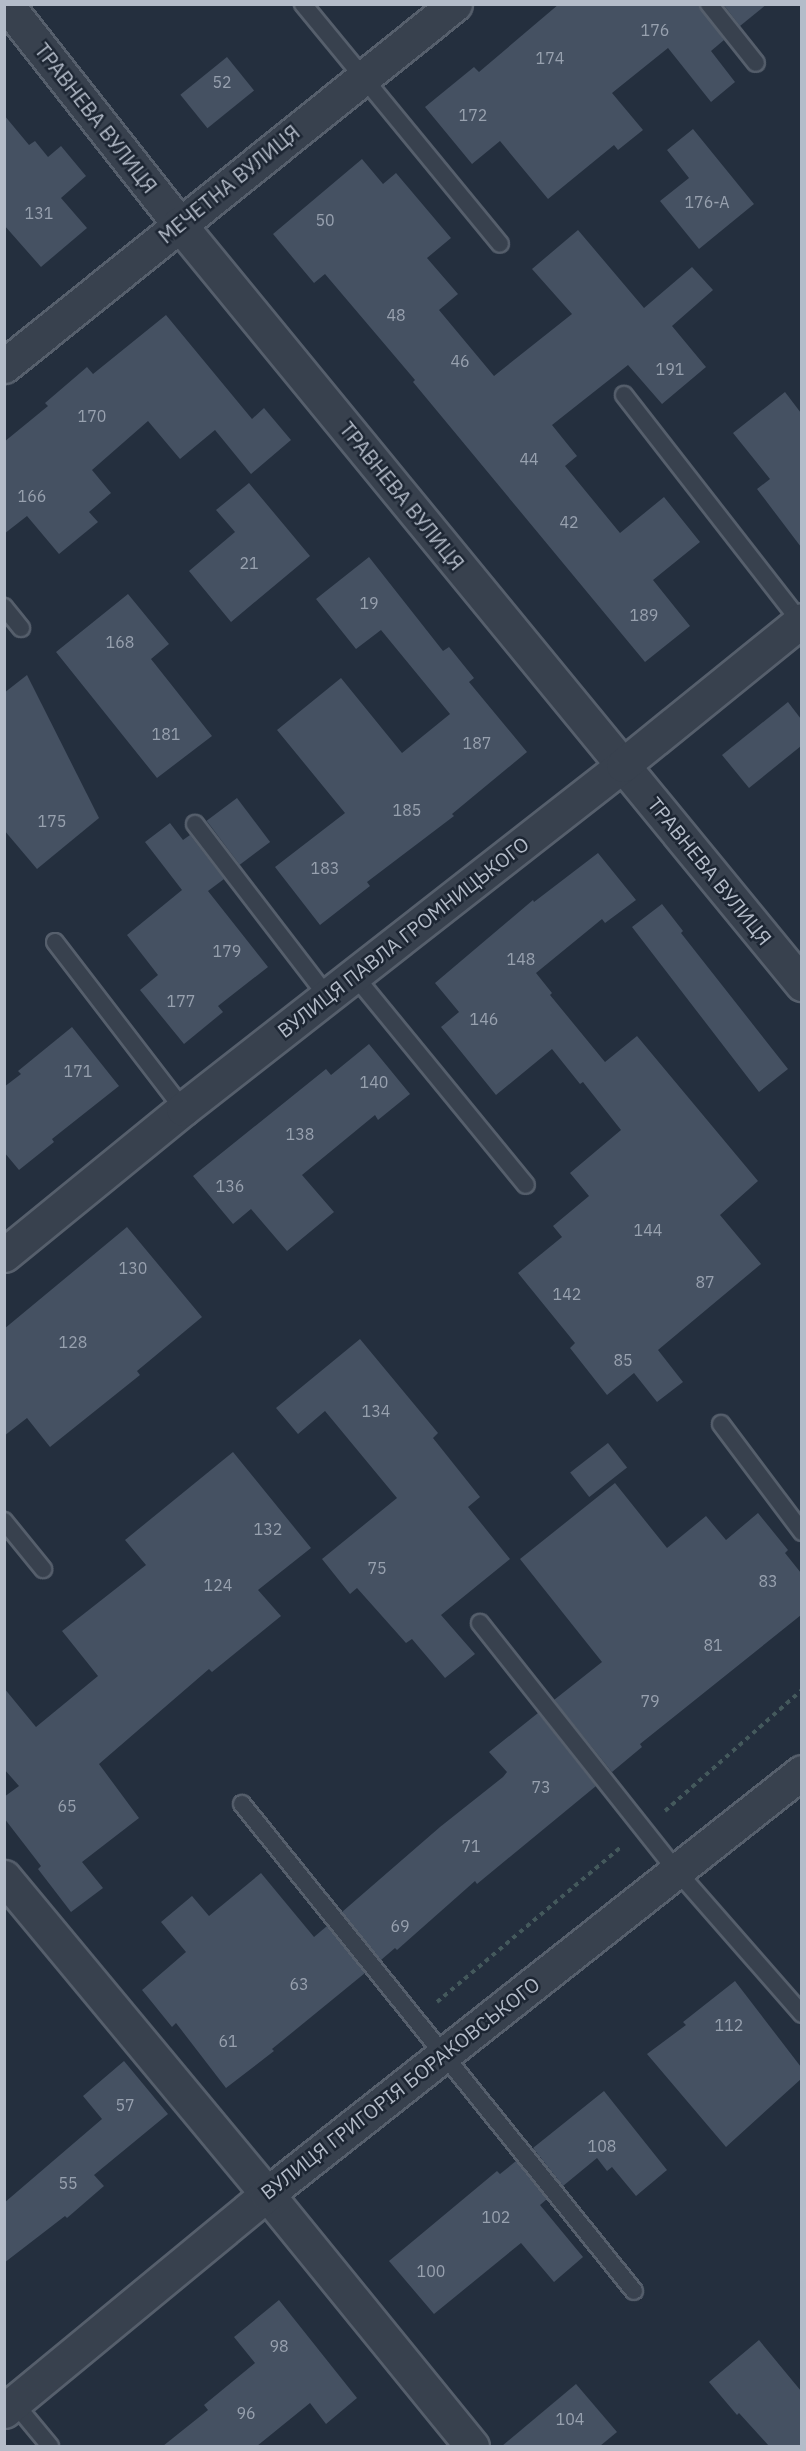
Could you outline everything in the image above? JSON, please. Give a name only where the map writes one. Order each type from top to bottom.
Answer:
[{"type":"street","name":"ТРАВНЕВА ВУЛИЦЯ","points":[[6,4],[179,224],[801,984]]},
{"type":"street","name":"МЕЧЕТНА ВУЛИЦЯ","points":[[4,366],[455,4]]},
{"type":"street","name":"ВУЛИЦЯ ПАВЛА ГРОМНИЦЬКОГО","points":[[4,1255],[183,1109],[623,765],[801,621]]},
{"type":"street","name":"ВУЛИЦЯ ГРИГОРІЯ БОРАКОВСЬКОГО","points":[[8,2402],[801,1772]]},
{"type":"street","points":[[4,1877],[472,2446]]},
{"type":"lane","points":[[303,4],[500,244]]},
{"type":"lane","points":[[709,4],[756,63]]},
{"type":"lane","points":[[624,394],[801,621]]},
{"type":"lane","points":[[4,607],[21,628]]},
{"type":"lane","points":[[195,824],[327,996]]},
{"type":"lane","points":[[56,942],[183,1109]]},
{"type":"lane","points":[[354,975],[526,1185]]},
{"type":"lane","points":[[721,1424],[801,1532]]},
{"type":"lane","points":[[4,1521],[43,1569]]},
{"type":"lane","points":[[480,1623],[676,1870],[801,2014]]},
{"type":"lane","points":[[242,1804],[445,2053],[634,2291]]},
{"type":"lane","points":[[8,2402],[50,2446]]},
{"type":"path","points":[[416,2017],[458,1987],[801,1690]]},
{"type":"building","points":[[559,4],[699,4],[724,40],[711,51],[735,82],[711,102],[668,48],[612,93],[643,130],[618,150],[614,145],[548,199],[500,141],[472,164],[425,107],[474,67],[479,72]]},
{"type":"building","points":[[723,4],[767,4],[740,26]]},
{"type":"building","points":[[227,57],[254,90],[207,128],[180,95]]},
{"type":"building","points":[[4,115],[29,145],[35,141],[48,157],[61,146],[86,176],[61,198],[87,228],[41,267],[4,225]]},
{"type":"building","points":[[693,129],[754,204],[699,249],[660,201],[689,178],[667,150]]},
{"type":"building","points":[[362,159],[383,184],[396,173],[451,238],[427,258],[458,294],[439,310],[494,376],[572,314],[532,269],[578,230],[644,308],[692,267],[713,290],[672,326],[706,367],[662,404],[628,365],[552,425],[577,456],[565,466],[620,533],[664,497],[700,542],[653,580],[690,626],[645,662],[413,382],[415,380],[325,274],[314,283],[273,234]]},
{"type":"building","points":[[166,315],[252,419],[264,408],[291,440],[251,474],[215,430],[180,459],[148,421],[92,470],[111,493],[89,512],[98,522],[59,554],[27,516],[4,534],[4,442],[48,406],[45,403],[87,367],[93,374]]},
{"type":"building","points":[[785,392],[801,413],[801,547],[757,489],[770,479],[733,433]]},
{"type":"building","points":[[249,483],[310,556],[231,622],[189,571],[235,532],[216,510]]},
{"type":"building","points":[[369,557],[443,651],[449,647],[474,678],[469,682],[527,752],[452,814],[454,816],[367,882],[370,886],[320,925],[275,867],[345,813],[277,730],[341,678],[402,753],[450,714],[381,630],[356,649],[316,599]]},
{"type":"building","points":[[128,594],[169,644],[151,659],[212,736],[157,778],[56,652]]},
{"type":"building","points":[[27,675],[99,818],[37,869],[4,830],[4,693]]},
{"type":"building","points":[[788,702],[801,719],[801,746],[749,788],[722,755]]},
{"type":"building","points":[[237,798],[270,842],[240,865],[207,821]]},
{"type":"building","points":[[170,823],[183,840],[190,835],[224,879],[208,891],[268,967],[218,1006],[223,1012],[184,1044],[140,990],[158,975],[127,935],[182,890],[145,842]]},
{"type":"building","points":[[598,853],[636,900],[605,923],[602,919],[536,973],[552,993],[550,995],[605,1062],[637,1036],[758,1181],[720,1215],[761,1264],[658,1350],[683,1382],[657,1402],[634,1373],[607,1395],[570,1348],[575,1343],[518,1273],[562,1237],[553,1226],[589,1196],[570,1173],[621,1130],[583,1082],[580,1084],[552,1049],[496,1095],[441,1027],[459,1012],[435,983],[533,900],[534,902]]},
{"type":"building","points":[[662,904],[683,931],[681,933],[788,1069],[759,1092],[632,927]]},
{"type":"building","points":[[72,1027],[119,1086],[52,1139],[54,1142],[19,1170],[4,1152],[4,1087],[21,1074],[18,1071]]},
{"type":"building","points":[[369,1044],[410,1094],[378,1120],[375,1115],[302,1175],[334,1212],[287,1251],[251,1209],[233,1224],[193,1176],[326,1069],[331,1075]]},
{"type":"building","points":[[127,1227],[202,1317],[137,1371],[140,1375],[50,1447],[27,1418],[4,1436],[4,1329]]},
{"type":"building","points":[[360,1339],[438,1433],[433,1438],[480,1497],[468,1507],[510,1559],[441,1615],[475,1654],[445,1678],[412,1639],[406,1643],[357,1588],[350,1594],[322,1559],[397,1498],[325,1411],[298,1434],[276,1408]]},
{"type":"building","points":[[608,1443],[627,1467],[589,1497],[570,1473]]},
{"type":"building","points":[[233,1452],[311,1548],[258,1590],[281,1616],[212,1672],[209,1669],[99,1764],[139,1818],[82,1862],[103,1888],[71,1912],[38,1869],[41,1866],[4,1818],[4,1797],[19,1786],[4,1769],[4,1688],[36,1727],[98,1676],[62,1631],[146,1565],[125,1540]]},
{"type":"building","points":[[615,1483],[667,1548],[706,1516],[726,1540],[758,1513],[788,1550],[785,1553],[801,1573],[801,1615],[640,1744],[642,1747],[612,1772],[554,1700],[602,1662],[520,1559]]},
{"type":"building","points":[[538,1713],[596,1786],[477,1884],[475,1881],[397,1950],[395,1948],[381,1960],[342,1912],[440,1827],[503,1777],[507,1772],[489,1752]]},
{"type":"building","points":[[261,1873],[314,1937],[327,1926],[365,1973],[272,2049],[274,2051],[226,2088],[176,2023],[172,2027],[142,1990],[186,1952],[161,1922],[192,1896],[209,1916]]},
{"type":"building","points":[[735,1981],[801,2067],[801,2079],[726,2147],[647,2054],[686,2025],[683,2022]]},
{"type":"building","points":[[124,2061],[168,2114],[94,2175],[104,2186],[67,2218],[65,2216],[4,2263],[4,2203],[102,2119],[83,2096]]},
{"type":"building","points":[[604,2091],[667,2170],[636,2196],[612,2167],[607,2171],[597,2158],[563,2186],[533,2148]]},
{"type":"building","points":[[516,2161],[547,2199],[540,2205],[583,2257],[554,2282],[521,2243],[434,2314],[389,2261],[497,2171],[500,2174]]},
{"type":"building","points":[[279,2300],[357,2398],[326,2424],[310,2403],[257,2446],[163,2446],[208,2410],[204,2405],[255,2363],[234,2337]]},
{"type":"building","points":[[759,2340],[801,2391],[801,2446],[769,2446],[739,2413],[737,2415],[709,2382]]},
{"type":"building","points":[[576,2384],[617,2432],[600,2446],[502,2446]]}]
